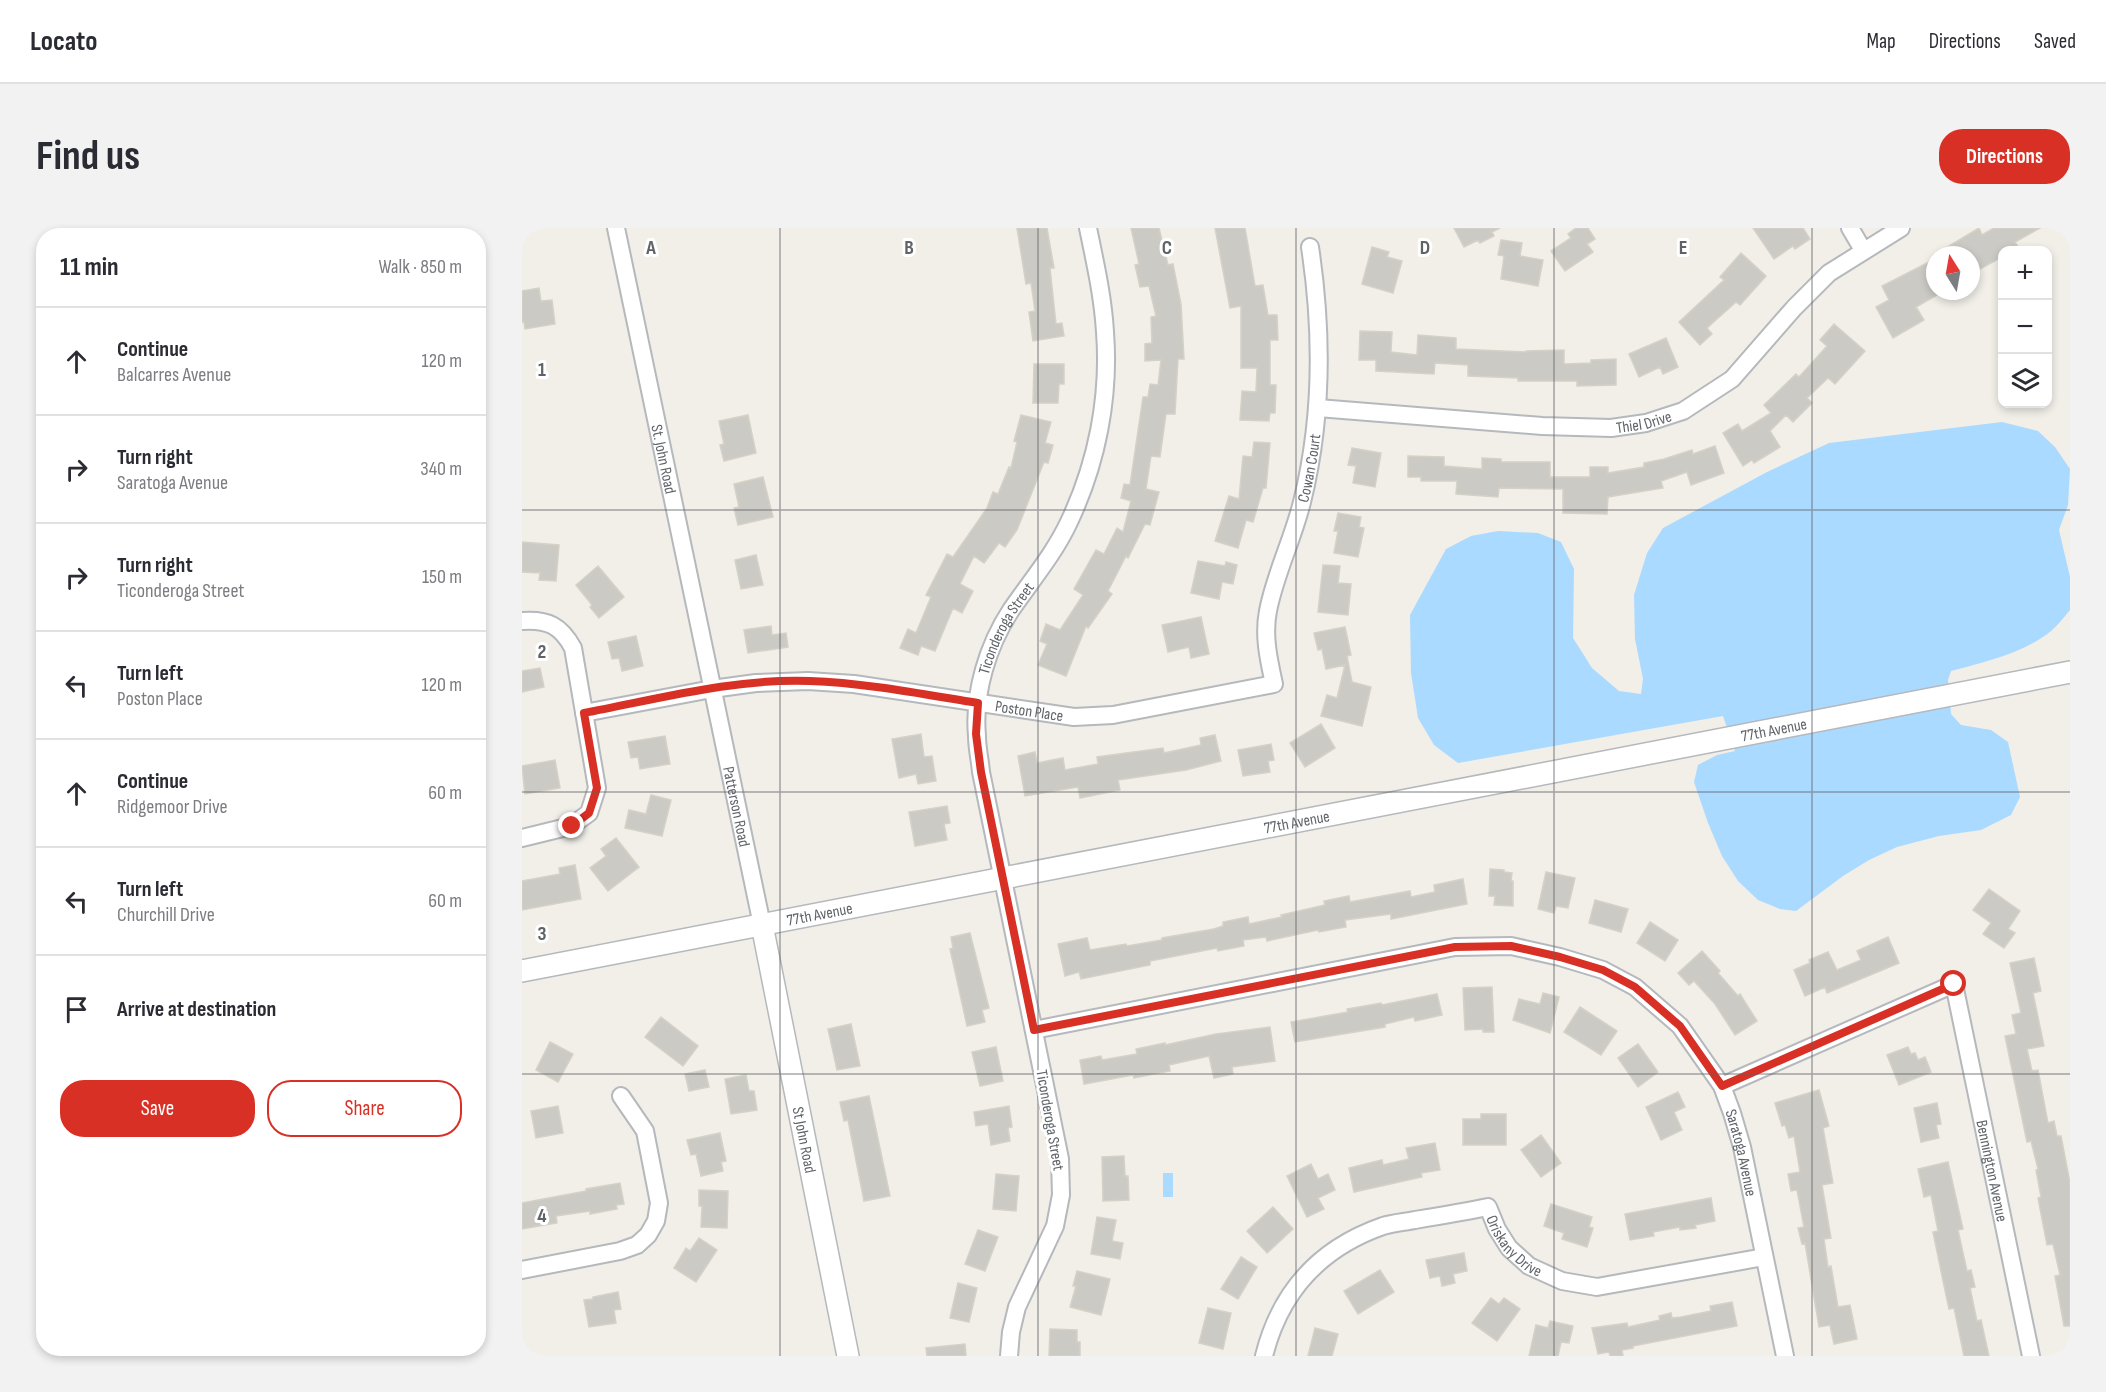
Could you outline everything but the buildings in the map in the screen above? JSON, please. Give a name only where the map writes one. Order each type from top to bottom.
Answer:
[{"type":"street","name":"St. John Road","points":[[616,228],[712,689]]},
{"type":"street","name":"Ticonderoga Street","points":[[1009,1356],[1011,1332],[1017,1307],[1055,1226],[1061,1195],[1060,1159],[981,772],[976,734],[978,703],[984,671],[995,639],[1069,523],[1100,431],[1106,384],[1106,332],[1088,228]]},
{"type":"street","points":[[1850,228],[1863,250]]},
{"type":"street","name":"Thiel Drive","points":[[1318,408],[1542,426],[1611,428],[1646,423],[1683,411],[1732,379],[1794,308],[1829,273],[1901,228]]},
{"type":"street","name":"Cowan Court","points":[[1274,684],[1267,645],[1267,613],[1302,501],[1318,408],[1320,352],[1317,290],[1310,247]]},
{"type":"street","points":[[522,621],[533,620],[549,623],[564,633],[573,648],[597,788],[589,813],[572,826],[522,838]]},
{"type":"street","name":"77th Avenue","points":[[522,971],[2070,672]]},
{"type":"street","name":"Poston Place","points":[[584,713],[712,689],[756,683],[808,681],[854,684],[1074,717],[1113,715],[1274,684]]},
{"type":"street","name":"Patterson Road","points":[[712,689],[762,925]]},
{"type":"street","name":"St John Road","points":[[762,925],[848,1356]]},
{"type":"street","name":"Saratoga Avenue","points":[[1034,1030],[1455,947],[1511,946],[1593,967],[1635,987],[1680,1026],[1722,1086],[1743,1147],[1785,1356]]},
{"type":"street","name":"Bennington Avenue","points":[[1722,1086],[1954,984],[2031,1356]]},
{"type":"street","points":[[522,1270],[620,1251],[637,1245],[648,1235],[656,1221],[659,1203],[645,1131],[621,1096]]},
{"type":"street","name":"Oriskany Drive","points":[[1264,1356],[1270,1331],[1285,1301],[1306,1274],[1322,1258],[1344,1244],[1384,1226],[1488,1207],[1497,1229],[1509,1248],[1529,1266],[1562,1281],[1597,1287],[1764,1257]]},
{"type":"water","points":[[2002,422],[2038,431],[2055,447],[2070,469],[2068,505],[2059,530],[2070,577],[2070,610],[2054,629],[2029,645],[2003,656],[1951,671],[1948,680],[1951,714],[1961,725],[1991,730],[2008,742],[2020,797],[2011,815],[1981,830],[1939,836],[1897,847],[1843,876],[1796,911],[1780,909],[1758,900],[1738,881],[1722,856],[1694,782],[1698,765],[1717,755],[1735,751],[1723,716],[1458,763],[1434,745],[1418,718],[1411,673],[1410,615],[1446,549],[1471,536],[1498,531],[1538,533],[1561,542],[1574,569],[1573,638],[1592,668],[1619,691],[1641,694],[1643,679],[1635,639],[1634,595],[1647,553],[1663,528],[1767,472],[1829,443]]},
{"type":"water","points":[[1163,1173],[1173,1173],[1173,1197],[1163,1197]]},
{"type":"route","points":[[572,826],[589,813],[597,788],[584,713],[756,683],[808,681],[854,684],[978,703],[976,734],[981,772],[1034,1030],[1455,947],[1511,946],[1603,970],[1635,987],[1680,1026],[1722,1086],[1954,984]]}]
